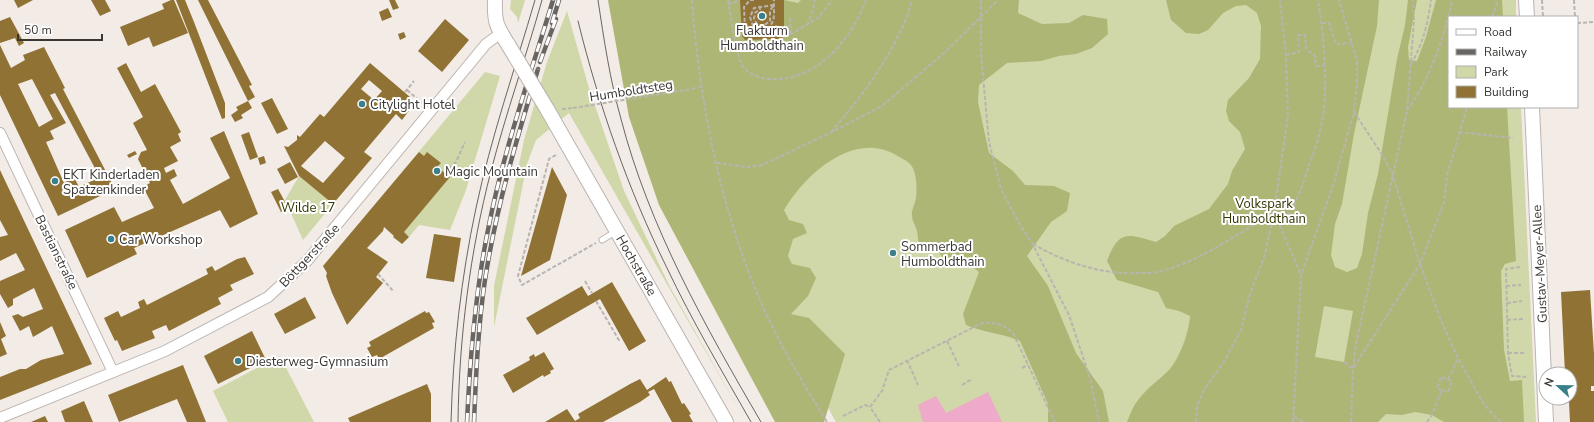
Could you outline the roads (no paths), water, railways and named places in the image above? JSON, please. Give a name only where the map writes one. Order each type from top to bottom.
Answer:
[{"type":"street","points":[[495,0],[494,17],[501,33]]},
{"type":"street","points":[[1526,0],[1527,16]]},
{"type":"street","name":"Hochstraße","points":[[501,33],[554,109],[618,231],[726,422]]},
{"type":"street","name":"Böttgerstraße","points":[[0,418],[166,351],[258,304],[307,261],[486,44],[501,33]]},
{"type":"street","name":"Gustav-Meyer-Allee","points":[[1532,108],[1546,422]]},
{"type":"street","name":"Bastianstraße","points":[[0,133],[113,372]]},
{"type":"lane","points":[[602,240],[618,231]]},
{"type":"tram line","points":[[451,422],[456,341],[462,287],[476,208],[489,155],[535,0]]},
{"type":"tram line","points":[[458,422],[463,327],[477,233],[497,149],[542,0]]},
{"type":"tram line","points":[[598,0],[617,104],[633,159],[647,198],[680,275],[719,349],[761,422]]},
{"type":"tram line","points":[[578,21],[595,84],[627,178],[677,288],[751,422]]},
{"type":"railway","points":[[467,422],[474,326],[483,254],[501,172],[553,0]]},
{"type":"railway","points":[[552,23],[559,0]]},
{"type":"railway","points":[[540,62],[556,19]]},
{"type":"railway","points":[[474,422],[481,315],[485,280],[501,200],[522,121],[538,69]]},
{"type":"place","name":"Flakturm Humboldthain","points":[[762,16]]},
{"type":"place","name":"Citylight Hotel","points":[[362,104]]},
{"type":"place","name":"Magic Mountain","points":[[437,171]]},
{"type":"place","name":"EKT Kinderladen Spatzenkinder","points":[[55,181]]},
{"type":"place","name":"Car Workshop","points":[[111,239]]},
{"type":"place","name":"Sommerbad Humboldthain","points":[[893,253]]},
{"type":"place","name":"Diesterweg-Gymnasium","points":[[238,361]]},
{"type":"park label","name":"Wilde 17","points":[[308,207]]},
{"type":"park label","name":"Volkspark Humboldthain","points":[[1264,210]]}]
